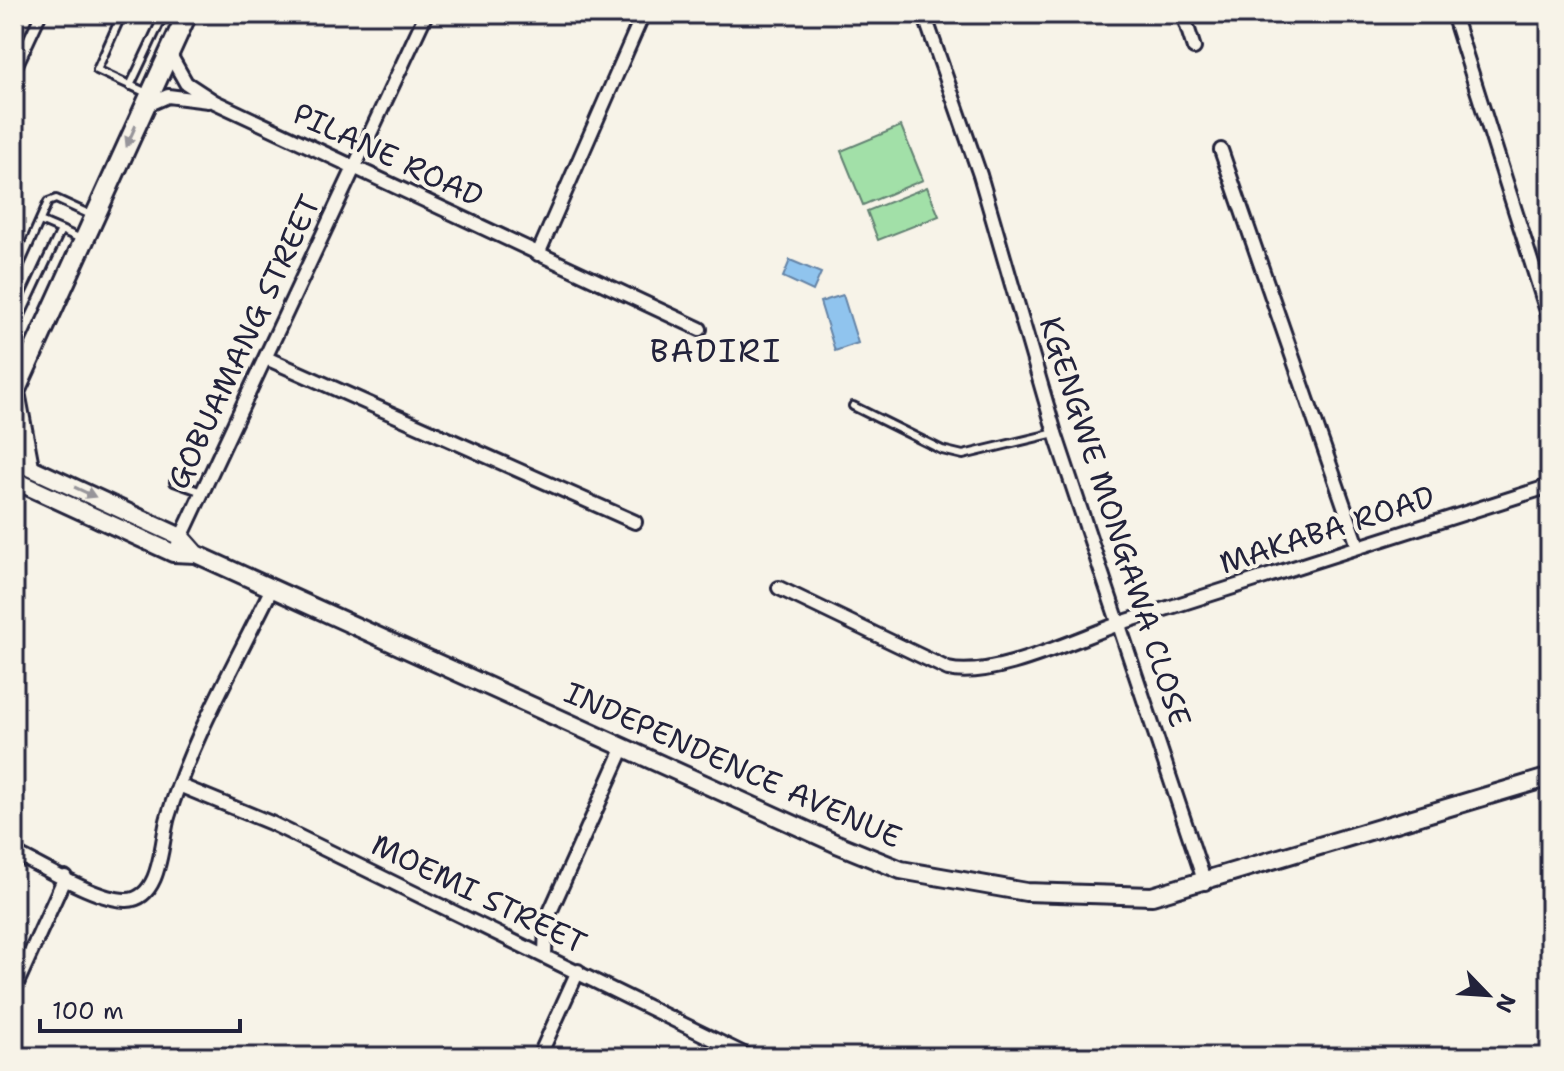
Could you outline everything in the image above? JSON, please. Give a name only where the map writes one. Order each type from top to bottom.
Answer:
[{"type":"main road","points":[[21,463],[14,393],[187,14]]},
{"type":"street","points":[[14,72],[41,14]]},
{"type":"street","name":"GOBUAMANG STREET","points":[[173,553],[426,14]]},
{"type":"street","points":[[538,254],[643,14]]},
{"type":"street","name":"KGENGWE MONGAWA CLOSE","points":[[924,14],[980,175],[1055,433],[1205,883]]},
{"type":"street","points":[[1183,14],[1194,48]]},
{"type":"street","points":[[1453,14],[1550,321]]},
{"type":"street","points":[[169,53],[186,83],[215,102]]},
{"type":"street","points":[[147,100],[177,95],[215,102]]},
{"type":"street","name":"PILANE ROAD","points":[[215,102],[354,170],[700,329]]},
{"type":"street","points":[[1221,150],[1358,546]]},
{"type":"street","points":[[266,358],[635,522]]},
{"type":"street","points":[[21,463],[181,537],[196,554]]},
{"type":"street","points":[[14,480],[173,553],[196,554]]},
{"type":"street","name":"MAKABA ROAD","points":[[779,588],[948,669],[968,674],[1550,486]]},
{"type":"street","name":"INDEPENDENCE AVENUE","points":[[196,554],[623,749],[901,870],[1026,892],[1089,897],[1152,896],[1205,883],[1550,777]]},
{"type":"street","points":[[14,853],[98,892],[128,900],[140,895],[157,870],[168,816],[195,748],[272,588]]},
{"type":"street","points":[[545,955],[546,921],[623,749]]},
{"type":"street","name":"MOEMI STREET","points":[[181,786],[271,823],[750,1057]]},
{"type":"street","points":[[14,990],[65,877]]},
{"type":"street","points":[[539,1057],[578,971]]},
{"type":"lane","points":[[122,14],[96,66],[100,72],[130,86],[147,100]]},
{"type":"lane","points":[[130,86],[164,14]]},
{"type":"lane","points":[[14,278],[52,199],[95,216]]},
{"type":"lane","points":[[40,221],[84,240]]},
{"type":"lane","points":[[14,330],[61,230]]},
{"type":"lane","points":[[853,406],[942,450],[963,455],[1055,433]]},
{"type":"lane","points":[[174,482],[202,492]]},
{"type":"green space","points":[[901,126],[923,180],[863,205],[841,151]]},
{"type":"green space","points":[[927,187],[939,216],[878,240],[867,211]]},
{"type":"water","points":[[790,260],[821,273],[813,291],[783,277]]},
{"type":"water","points":[[843,295],[858,343],[835,351],[820,302]]},
{"type":"district","name":"BADIRI","points":[[716,351]]}]
